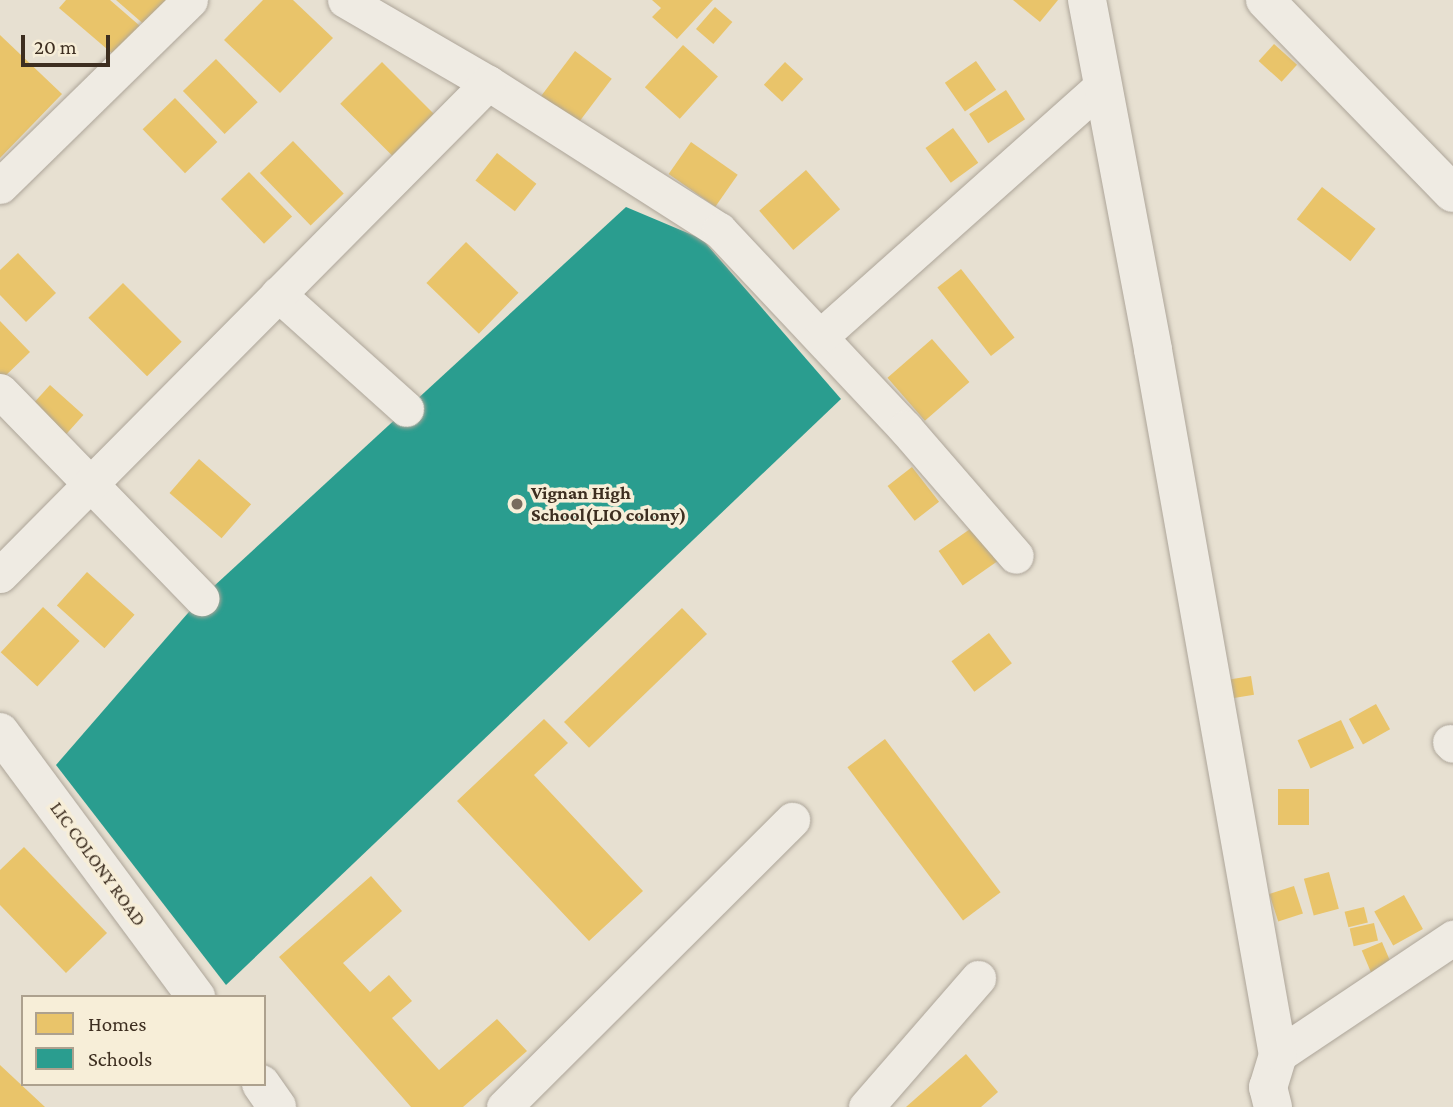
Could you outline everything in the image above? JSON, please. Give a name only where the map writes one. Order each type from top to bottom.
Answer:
[{"type":"street","points":[[0,186],[190,0]]},
{"type":"street","points":[[345,0],[488,83],[719,230],[821,336],[1016,556]]},
{"type":"street","points":[[1087,0],[1267,1089],[1453,938]]},
{"type":"street","points":[[1273,3],[1453,193]]},
{"type":"street","points":[[0,575],[488,83]]},
{"type":"street","points":[[821,336],[1102,85]]},
{"type":"street","points":[[278,294],[406,409]]},
{"type":"street","points":[[0,391],[201,598]]},
{"type":"street","name":"LIC COLONY ROAD","points":[[0,732],[195,995]]},
{"type":"street","points":[[504,1107],[792,820]]},
{"type":"street","points":[[866,1107],[978,978]]},
{"type":"street","points":[[262,1086],[277,1107]]},
{"type":"building: Homes","points":[[66,0],[110,0],[140,26],[114,55],[59,8]]},
{"type":"building: Homes","points":[[116,0],[170,0],[147,27]]},
{"type":"building: Homes","points":[[263,0],[293,0],[333,38],[280,93],[224,40]]},
{"type":"building: Homes","points":[[652,0],[713,0],[677,39],[652,17],[661,8]]},
{"type":"building: Homes","points":[[1013,0],[1058,0],[1040,22]]},
{"type":"building: Homes","points":[[715,7],[732,22],[713,44],[696,29]]},
{"type":"building: Homes","points":[[0,35],[62,94],[0,158]]},
{"type":"building: Homes","points":[[1274,44],[1297,65],[1282,82],[1259,61]]},
{"type":"building: Homes","points":[[683,45],[718,76],[680,119],[645,87]]},
{"type":"building: Homes","points":[[575,51],[612,79],[576,127],[539,99]]},
{"type":"building: Homes","points":[[216,59],[258,102],[225,134],[183,91]]},
{"type":"building: Homes","points":[[976,61],[996,90],[965,111],[945,83]]},
{"type":"building: Homes","points":[[382,62],[439,119],[398,161],[340,104]]},
{"type":"building: Homes","points":[[785,62],[803,79],[782,102],[764,85]]},
{"type":"building: Homes","points":[[1006,90],[1025,119],[988,143],[969,114]]},
{"type":"building: Homes","points":[[175,98],[217,142],[185,173],[143,129]]},
{"type":"building: Homes","points":[[953,128],[978,163],[951,183],[925,148]]},
{"type":"building: Homes","points":[[293,141],[344,194],[311,225],[260,173]]},
{"type":"building: Homes","points":[[691,142],[738,175],[715,207],[669,174]]},
{"type":"building: Homes","points":[[497,153],[536,184],[515,211],[475,181]]},
{"type":"building: Homes","points":[[806,170],[840,209],[793,250],[759,211]]},
{"type":"building: Homes","points":[[249,172],[292,217],[264,244],[221,199]]},
{"type":"building: Homes","points":[[1322,187],[1376,229],[1350,261],[1297,219]]},
{"type":"building: Homes","points":[[466,242],[519,293],[479,334],[426,283]]},
{"type":"building: Homes","points":[[18,253],[56,293],[26,322],[0,295],[0,270]]},
{"type":"building: Homes","points":[[961,269],[1015,338],[991,356],[937,287]]},
{"type":"building: Homes","points":[[123,283],[182,342],[147,376],[88,318]]},
{"type":"building: Homes","points":[[733,297],[800,369],[767,399],[700,328]]},
{"type":"building: Homes","points":[[0,321],[30,352],[0,381]]},
{"type":"building: Homes","points":[[932,339],[969,382],[925,421],[887,378]]},
{"type":"building: Homes","points":[[50,385],[83,415],[60,441],[27,411]]},
{"type":"building: Homes","points":[[727,391],[769,430],[726,475],[685,436]]},
{"type":"building: Homes","points":[[199,459],[251,504],[222,538],[169,493]]},
{"type":"building: Homes","points":[[912,467],[939,502],[915,521],[888,486]]},
{"type":"building: Homes","points":[[973,527],[997,561],[963,585],[939,551]]},
{"type":"building: Homes","points":[[87,572],[135,615],[104,648],[57,605]]},
{"type":"building: Homes","points":[[43,607],[80,641],[37,686],[1,652]]},
{"type":"building: Homes","points":[[682,608],[707,634],[589,748],[564,722]]},
{"type":"building: Homes","points":[[989,633],[1012,663],[974,692],[951,661]]},
{"type":"building: Homes","points":[[1251,676],[1254,695],[1226,699],[1223,680]]},
{"type":"building: Homes","points":[[1376,704],[1390,729],[1363,744],[1349,719]]},
{"type":"building: Homes","points":[[544,719],[568,743],[534,775],[643,891],[589,941],[457,801]]},
{"type":"building: Homes","points":[[1341,720],[1354,748],[1311,768],[1297,740]]},
{"type":"building: Homes","points":[[885,739],[1001,892],[963,921],[847,767]]},
{"type":"building: Homes","points":[[1278,789],[1309,789],[1309,825],[1278,825]]},
{"type":"building: Homes","points":[[24,847],[107,933],[66,973],[0,905],[0,870]]},
{"type":"building: Homes","points":[[1329,872],[1339,909],[1314,915],[1304,879]]},
{"type":"building: Homes","points":[[371,876],[402,911],[343,963],[370,992],[389,975],[412,1001],[392,1018],[439,1070],[497,1019],[527,1051],[463,1107],[411,1107],[279,957]]},
{"type":"building: Homes","points":[[1294,886],[1303,914],[1278,922],[1269,894]]},
{"type":"building: Homes","points":[[1404,895],[1423,929],[1393,946],[1374,911]]},
{"type":"building: Homes","points":[[1364,907],[1368,923],[1348,927],[1345,912]]},
{"type":"building: Homes","points":[[1374,923],[1378,941],[1354,946],[1350,929]]},
{"type":"building: Homes","points":[[1382,942],[1394,970],[1373,978],[1362,951]]},
{"type":"building: Homes","points":[[966,1054],[998,1092],[981,1107],[906,1107]]},
{"type":"building: Homes","points":[[0,1065],[45,1107],[0,1107]]},
{"type":"building: Schools","name":"Vignan High School(LIO colony)","points":[[626,207],[702,239],[841,399],[226,985],[56,765],[201,598]]},
{"type":"place","name":"Vignan High School(LIO colony)","points":[[517,504]]}]
